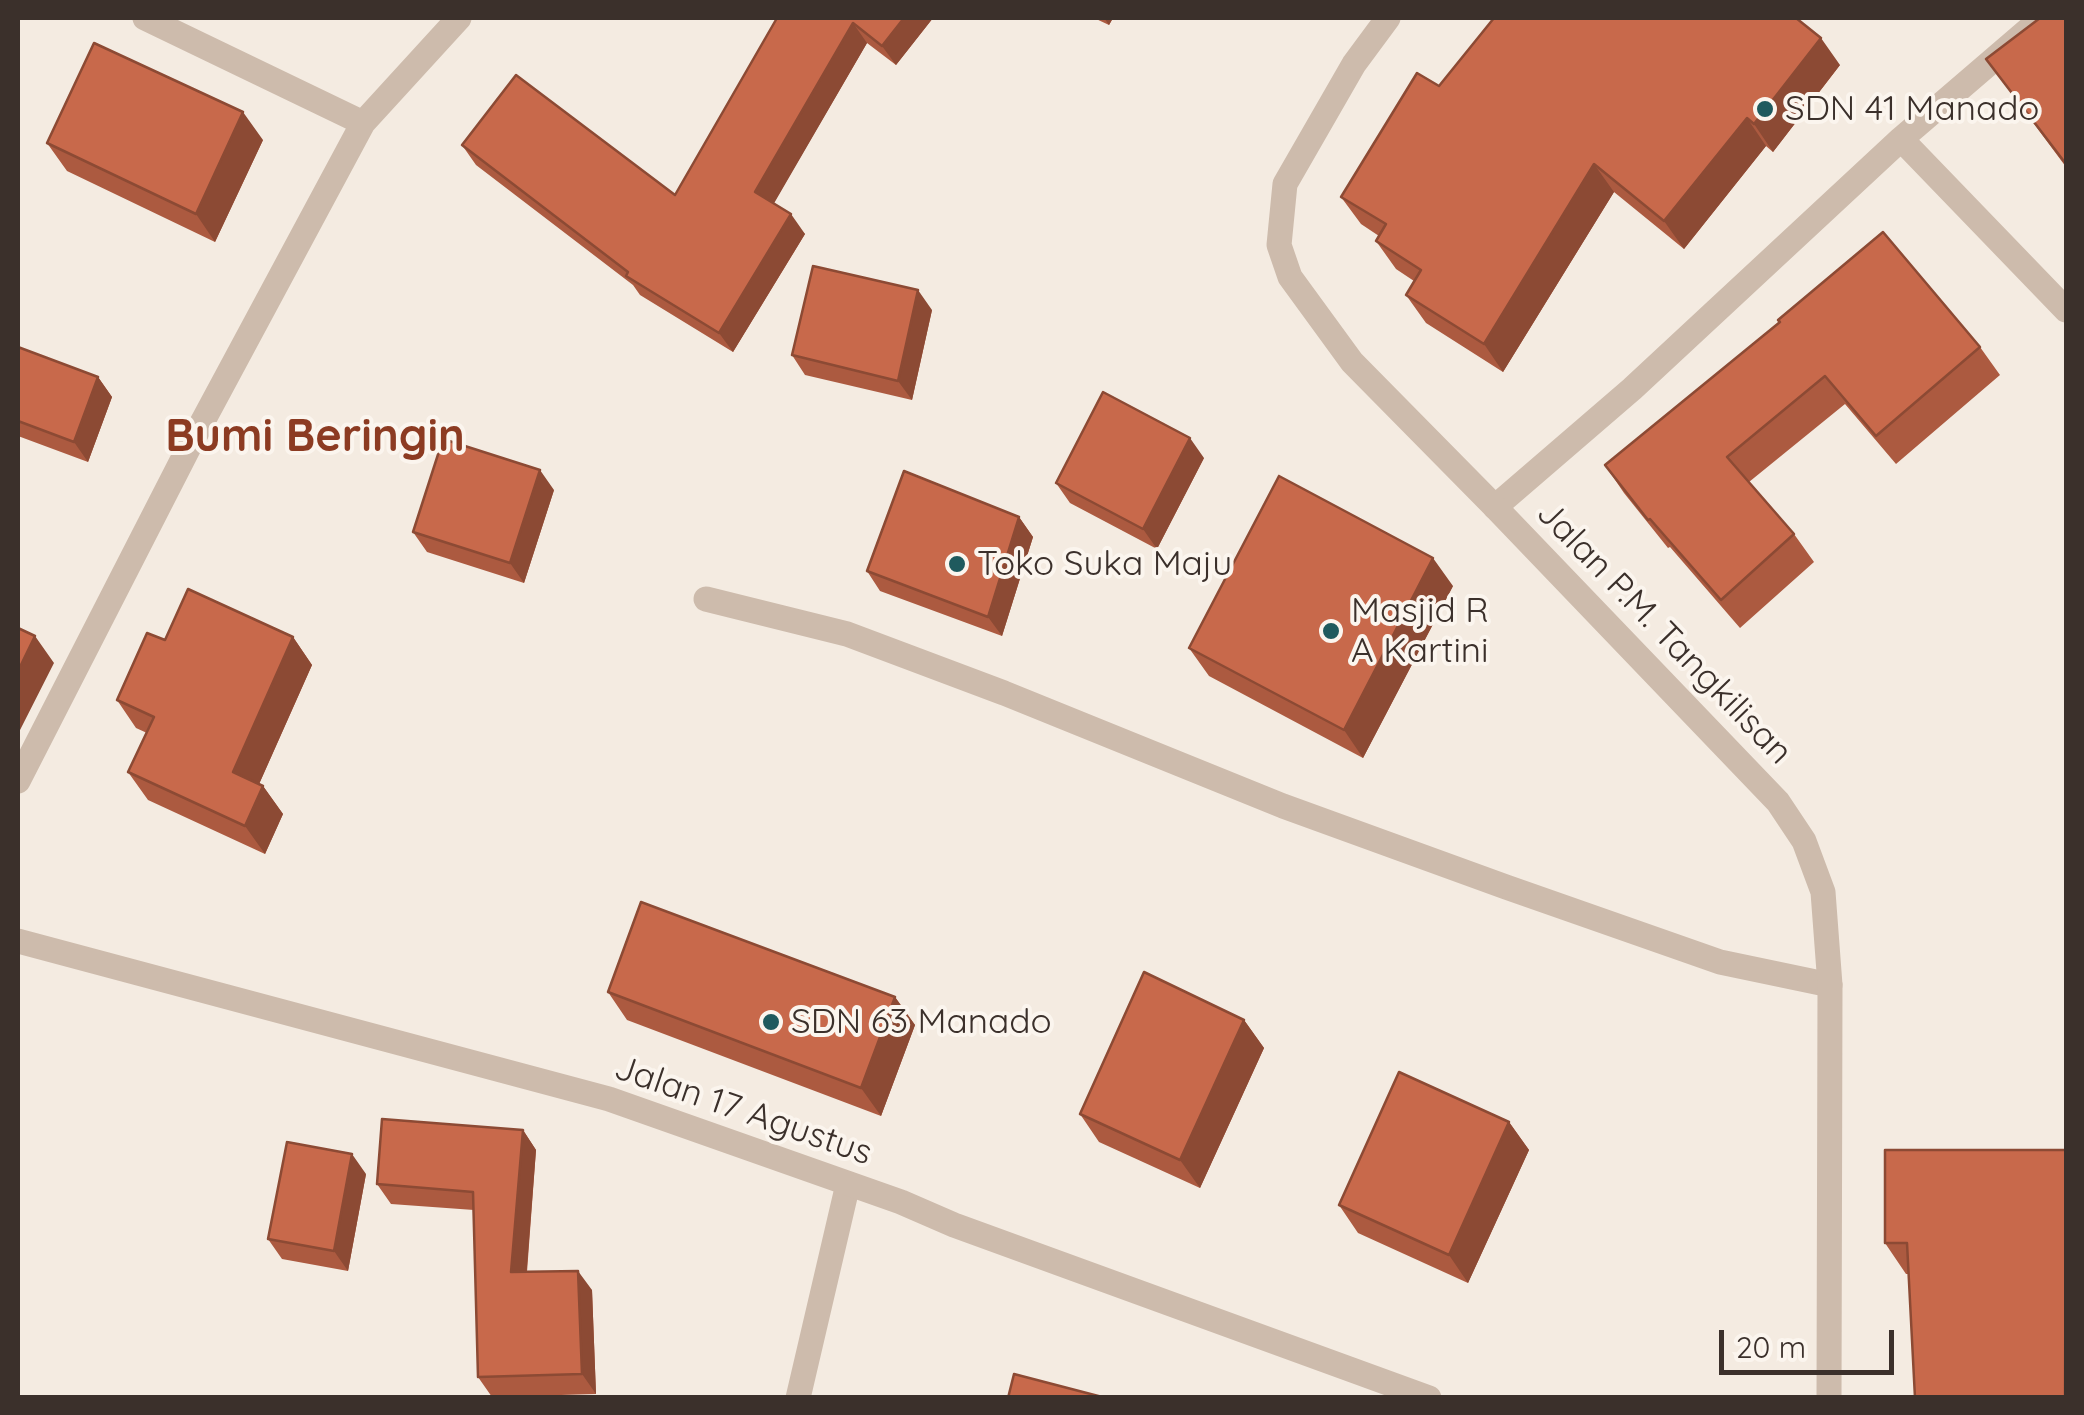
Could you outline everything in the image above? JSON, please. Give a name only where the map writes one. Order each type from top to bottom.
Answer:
[{"type":"street","points":[[146,18],[363,124]]},
{"type":"street","points":[[18,780],[189,447],[363,124],[459,18]]},
{"type":"street","name":"Jalan P.M. Tangkilisan","points":[[1388,18],[1354,64],[1285,184],[1279,245],[1290,277],[1352,362],[1778,802],[1804,841],[1823,892],[1830,985],[1830,1398]]},
{"type":"street","points":[[1495,506],[1632,389],[1901,139],[2042,18]]},
{"type":"street","points":[[1901,139],[2066,310]]},
{"type":"street","points":[[706,599],[847,634],[1283,806],[1720,962],[1830,985]]},
{"type":"street","name":"Jalan 17 Agustus","points":[[18,941],[609,1099],[1429,1398]]},
{"type":"street","points":[[798,1398],[848,1184]]},
{"type":"building","points":[[777,18],[904,18],[882,46],[853,23],[755,192],[791,214],[719,333],[626,276],[628,272],[462,145],[516,75],[675,195]]},
{"type":"building","points":[[1494,18],[1796,18],[1821,38],[1754,124],[1747,118],[1664,221],[1594,164],[1484,344],[1406,295],[1421,270],[1376,241],[1386,224],[1341,197],[1417,73],[1439,86]]},
{"type":"building","points":[[2040,18],[2066,18],[2066,164],[1986,59]]},
{"type":"building","points":[[94,43],[243,112],[196,214],[47,143]]},
{"type":"building","points":[[1883,232],[1980,347],[1876,436],[1825,376],[1727,457],[1794,534],[1721,600],[1648,520],[1605,465]]},
{"type":"building","points":[[813,266],[918,290],[898,381],[792,355]]},
{"type":"building","points":[[18,347],[98,377],[74,442],[18,421]]},
{"type":"building","points":[[1103,392],[1190,438],[1143,529],[1056,483]]},
{"type":"building","points":[[443,439],[540,470],[510,563],[413,532]]},
{"type":"building","name":"Toko Suka Maju","points":[[904,471],[1019,517],[988,617],[867,571]]},
{"type":"building","name":"Masjid R A Kartini","points":[[1279,476],[1433,558],[1344,730],[1189,648]]},
{"type":"building","points":[[188,589],[293,637],[233,772],[263,786],[245,826],[128,772],[154,717],[117,700],[147,633],[165,640]]},
{"type":"building","points":[[18,628],[35,636],[18,671]]},
{"type":"building","name":"SDN 63 Manado","points":[[641,902],[895,997],[861,1088],[608,992]]},
{"type":"building","points":[[1144,972],[1244,1020],[1180,1160],[1080,1114]]},
{"type":"building","points":[[1399,1072],[1509,1122],[1449,1255],[1339,1205]]},
{"type":"building","points":[[382,1119],[523,1130],[511,1272],[578,1271],[582,1374],[478,1377],[473,1192],[377,1184]]},
{"type":"building","points":[[287,1142],[352,1154],[334,1251],[268,1239]]},
{"type":"building","points":[[1885,1150],[2066,1150],[2065,1398],[1915,1398],[1907,1243],[1885,1243]]},
{"type":"building","points":[[1014,1374],[1106,1398],[1008,1398]]},
{"type":"place","name":"SDN 41 Manado","points":[[1765,109]]},
{"type":"place","name":"Toko Suka Maju","points":[[957,564]]},
{"type":"place","name":"Masjid R A Kartini","points":[[1331,631]]},
{"type":"place","name":"SDN 63 Manado","points":[[771,1022]]},
{"type":"district","name":"Bumi Beringin","points":[[315,437]]}]
